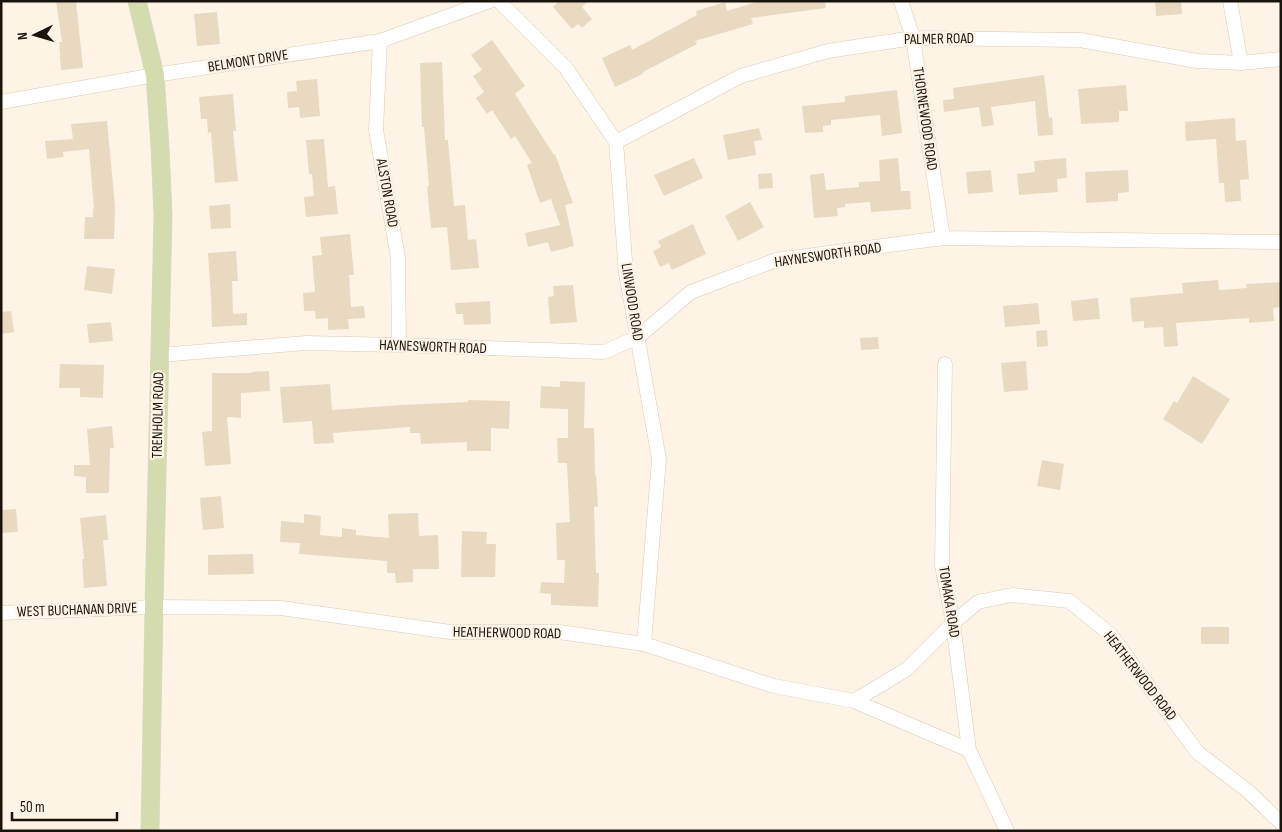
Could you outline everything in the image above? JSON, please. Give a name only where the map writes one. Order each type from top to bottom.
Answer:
[{"type":"main road","name":"TRENHOLM ROAD","points":[[137,1],[155,75],[163,215],[150,831]]},
{"type":"street","name":"BELMONT DRIVE","points":[[1,102],[155,75],[380,41],[490,1]]},
{"type":"street","name":"LINWOOD ROAD","points":[[499,1],[566,68],[616,142],[626,273],[659,458],[644,644]]},
{"type":"street","name":"THORNEWOOD ROAD","points":[[901,1],[913,38],[943,238]]},
{"type":"street","points":[[1230,1],[1241,63]]},
{"type":"street","name":"PALMER ROAD","points":[[616,142],[741,76],[828,51],[913,38],[1080,40],[1197,61],[1241,63],[1281,59]]},
{"type":"street","name":"ALSTON ROAD","points":[[380,41],[376,130],[398,258],[399,345]]},
{"type":"street","name":"HAYNESWORTH ROAD","points":[[160,355],[306,343],[604,352],[638,337],[691,292],[776,260],[943,238],[1281,242]]},
{"type":"street","name":"TOMAKA ROAD","points":[[945,364],[942,565],[953,623],[969,750],[1007,831]]},
{"type":"street","name":"HEATHERWOOD ROAD","points":[[854,700],[907,669],[953,623],[978,602],[1012,595],[1069,601],[1110,634],[1198,753],[1248,791],[1281,823]]},
{"type":"street","name":"HEATHERWOOD ROAD","points":[[154,607],[281,608],[450,632],[559,632],[644,644],[774,686],[854,700],[969,750]]},
{"type":"street","name":"WEST BUCHANAN DRIVE","points":[[1,613],[154,607]]},
{"type":"building","points":[[56,1],[76,1],[83,68],[61,70],[59,42],[62,42]]},
{"type":"building","points":[[559,1],[588,1],[582,7],[592,19],[582,28],[578,24],[572,29],[553,7]]},
{"type":"building","points":[[759,1],[825,1],[826,8],[751,18],[753,24],[695,41],[697,44],[615,87],[602,58],[630,45],[632,50],[697,15],[696,11],[725,2],[727,11]]},
{"type":"building","points":[[1155,1],[1181,1],[1182,14],[1156,16]]},
{"type":"building","points":[[217,12],[220,44],[197,46],[194,14]]},
{"type":"building","points":[[492,40],[525,86],[515,94],[555,154],[573,203],[565,205],[574,246],[551,252],[548,242],[528,247],[525,233],[560,225],[551,199],[540,203],[527,165],[532,163],[515,136],[511,139],[492,110],[487,114],[476,98],[484,92],[473,76],[482,70],[471,55]]},
{"type":"building","points":[[442,62],[445,140],[448,140],[454,206],[465,205],[468,240],[476,239],[479,268],[451,270],[447,227],[431,228],[424,127],[422,127],[420,63]]},
{"type":"building","points":[[1044,75],[1049,118],[1052,117],[1053,135],[1038,136],[1035,101],[991,107],[994,125],[982,127],[979,107],[944,112],[943,100],[954,99],[953,88]]},
{"type":"building","points":[[317,79],[320,116],[300,118],[299,107],[288,108],[287,92],[297,91],[296,81]]},
{"type":"building","points":[[1126,85],[1128,111],[1119,111],[1119,122],[1081,124],[1078,89]]},
{"type":"building","points":[[897,90],[902,133],[882,136],[880,115],[831,120],[831,125],[823,126],[823,132],[805,133],[802,106],[845,102],[845,96]]},
{"type":"building","points":[[233,94],[236,131],[233,131],[238,181],[215,183],[211,132],[208,133],[207,119],[201,119],[199,97]]},
{"type":"building","points":[[1235,118],[1236,141],[1246,140],[1249,179],[1240,180],[1241,201],[1225,202],[1224,183],[1219,183],[1216,139],[1186,141],[1185,122]]},
{"type":"building","points":[[107,121],[115,206],[114,239],[84,239],[85,217],[93,217],[94,209],[89,149],[63,152],[64,157],[47,159],[45,141],[73,139],[71,124]]},
{"type":"building","points":[[759,128],[762,140],[754,141],[756,155],[728,160],[723,135]]},
{"type":"building","points":[[324,139],[328,187],[335,186],[338,214],[306,217],[304,197],[314,196],[312,174],[309,174],[306,140]]},
{"type":"building","points":[[694,158],[703,178],[664,196],[654,175]]},
{"type":"building","points":[[898,158],[901,191],[910,191],[911,209],[871,212],[870,202],[845,204],[845,207],[837,208],[838,216],[814,218],[810,175],[824,173],[826,190],[859,187],[859,182],[880,181],[879,160]]},
{"type":"building","points":[[1066,158],[1067,178],[1057,179],[1058,192],[1019,195],[1017,174],[1035,172],[1034,161]]},
{"type":"building","points":[[991,170],[993,192],[968,194],[966,172]]},
{"type":"building","points":[[1128,170],[1129,192],[1118,193],[1118,201],[1086,203],[1085,172]]},
{"type":"building","points":[[772,173],[773,188],[759,189],[758,174]]},
{"type":"building","points":[[750,202],[764,227],[738,241],[725,216]]},
{"type":"building","points":[[230,204],[231,228],[211,229],[209,206]]},
{"type":"building","points":[[693,224],[706,254],[672,270],[669,263],[660,267],[653,251],[661,247],[658,241]]},
{"type":"building","points":[[350,234],[354,275],[349,275],[351,307],[364,306],[365,318],[348,319],[349,329],[328,330],[328,318],[316,319],[315,311],[304,311],[303,293],[315,292],[312,256],[322,255],[320,237]]},
{"type":"building","points":[[236,251],[238,281],[232,281],[233,314],[247,313],[247,325],[212,327],[208,253]]},
{"type":"building","points":[[87,266],[115,269],[112,294],[84,290]]},
{"type":"building","points":[[1218,280],[1219,290],[1247,288],[1246,284],[1281,282],[1281,307],[1273,308],[1274,321],[1249,323],[1249,318],[1176,323],[1178,346],[1164,347],[1163,327],[1144,328],[1144,321],[1132,322],[1130,298],[1183,293],[1182,283]]},
{"type":"building","points":[[573,285],[577,322],[550,324],[548,297],[554,296],[553,286]]},
{"type":"building","points":[[1098,298],[1100,319],[1073,321],[1071,301]]},
{"type":"building","points":[[490,301],[491,324],[464,325],[463,314],[456,314],[455,303]]},
{"type":"building","points":[[1038,303],[1040,324],[1005,327],[1003,306]]},
{"type":"building","points":[[11,311],[14,332],[1,334],[1,312]]},
{"type":"building","points":[[111,322],[113,341],[89,343],[87,324]]},
{"type":"building","points":[[1047,330],[1048,346],[1037,347],[1036,331]]},
{"type":"building","points":[[878,337],[879,349],[861,350],[860,338]]},
{"type":"building","points":[[1026,361],[1028,390],[1004,392],[1001,363]]},
{"type":"building","points":[[60,364],[104,365],[103,398],[80,397],[80,388],[59,388]]},
{"type":"building","points":[[269,371],[270,391],[241,393],[241,418],[227,417],[231,464],[205,466],[202,432],[212,431],[212,373]]},
{"type":"building","points":[[1193,376],[1230,399],[1202,444],[1163,419],[1174,401],[1177,403]]},
{"type":"building","points":[[560,381],[585,382],[584,428],[594,428],[598,506],[594,507],[596,573],[599,573],[598,607],[551,605],[551,594],[540,593],[541,582],[564,583],[565,560],[557,560],[556,523],[570,522],[567,463],[558,463],[557,438],[568,438],[568,409],[540,408],[541,386],[560,387]]},
{"type":"building","points":[[330,384],[332,410],[468,402],[468,400],[510,401],[509,429],[491,428],[491,451],[467,451],[467,442],[421,444],[420,433],[410,433],[410,427],[333,433],[334,443],[314,444],[312,421],[283,423],[280,387]]},
{"type":"building","points":[[112,426],[114,448],[110,448],[109,493],[86,493],[86,477],[74,476],[74,465],[90,465],[87,429]]},
{"type":"building","points":[[1042,460],[1064,464],[1060,490],[1037,486]]},
{"type":"building","points":[[221,496],[224,528],[203,530],[200,498]]},
{"type":"building","points":[[16,509],[18,532],[1,533],[1,510]]},
{"type":"building","points":[[418,513],[419,536],[438,535],[439,569],[413,569],[413,582],[396,583],[395,573],[387,573],[387,561],[299,554],[300,543],[280,542],[281,521],[304,523],[304,514],[321,516],[320,535],[342,537],[342,528],[356,530],[356,535],[389,538],[388,514]]},
{"type":"building","points":[[106,515],[108,540],[103,540],[107,586],[84,588],[82,559],[84,559],[80,518]]},
{"type":"building","points":[[462,531],[487,532],[486,544],[496,544],[495,577],[461,577]]},
{"type":"building","points":[[253,554],[254,574],[208,575],[208,555]]},
{"type":"building","points":[[1201,627],[1229,627],[1229,644],[1201,644]]}]
